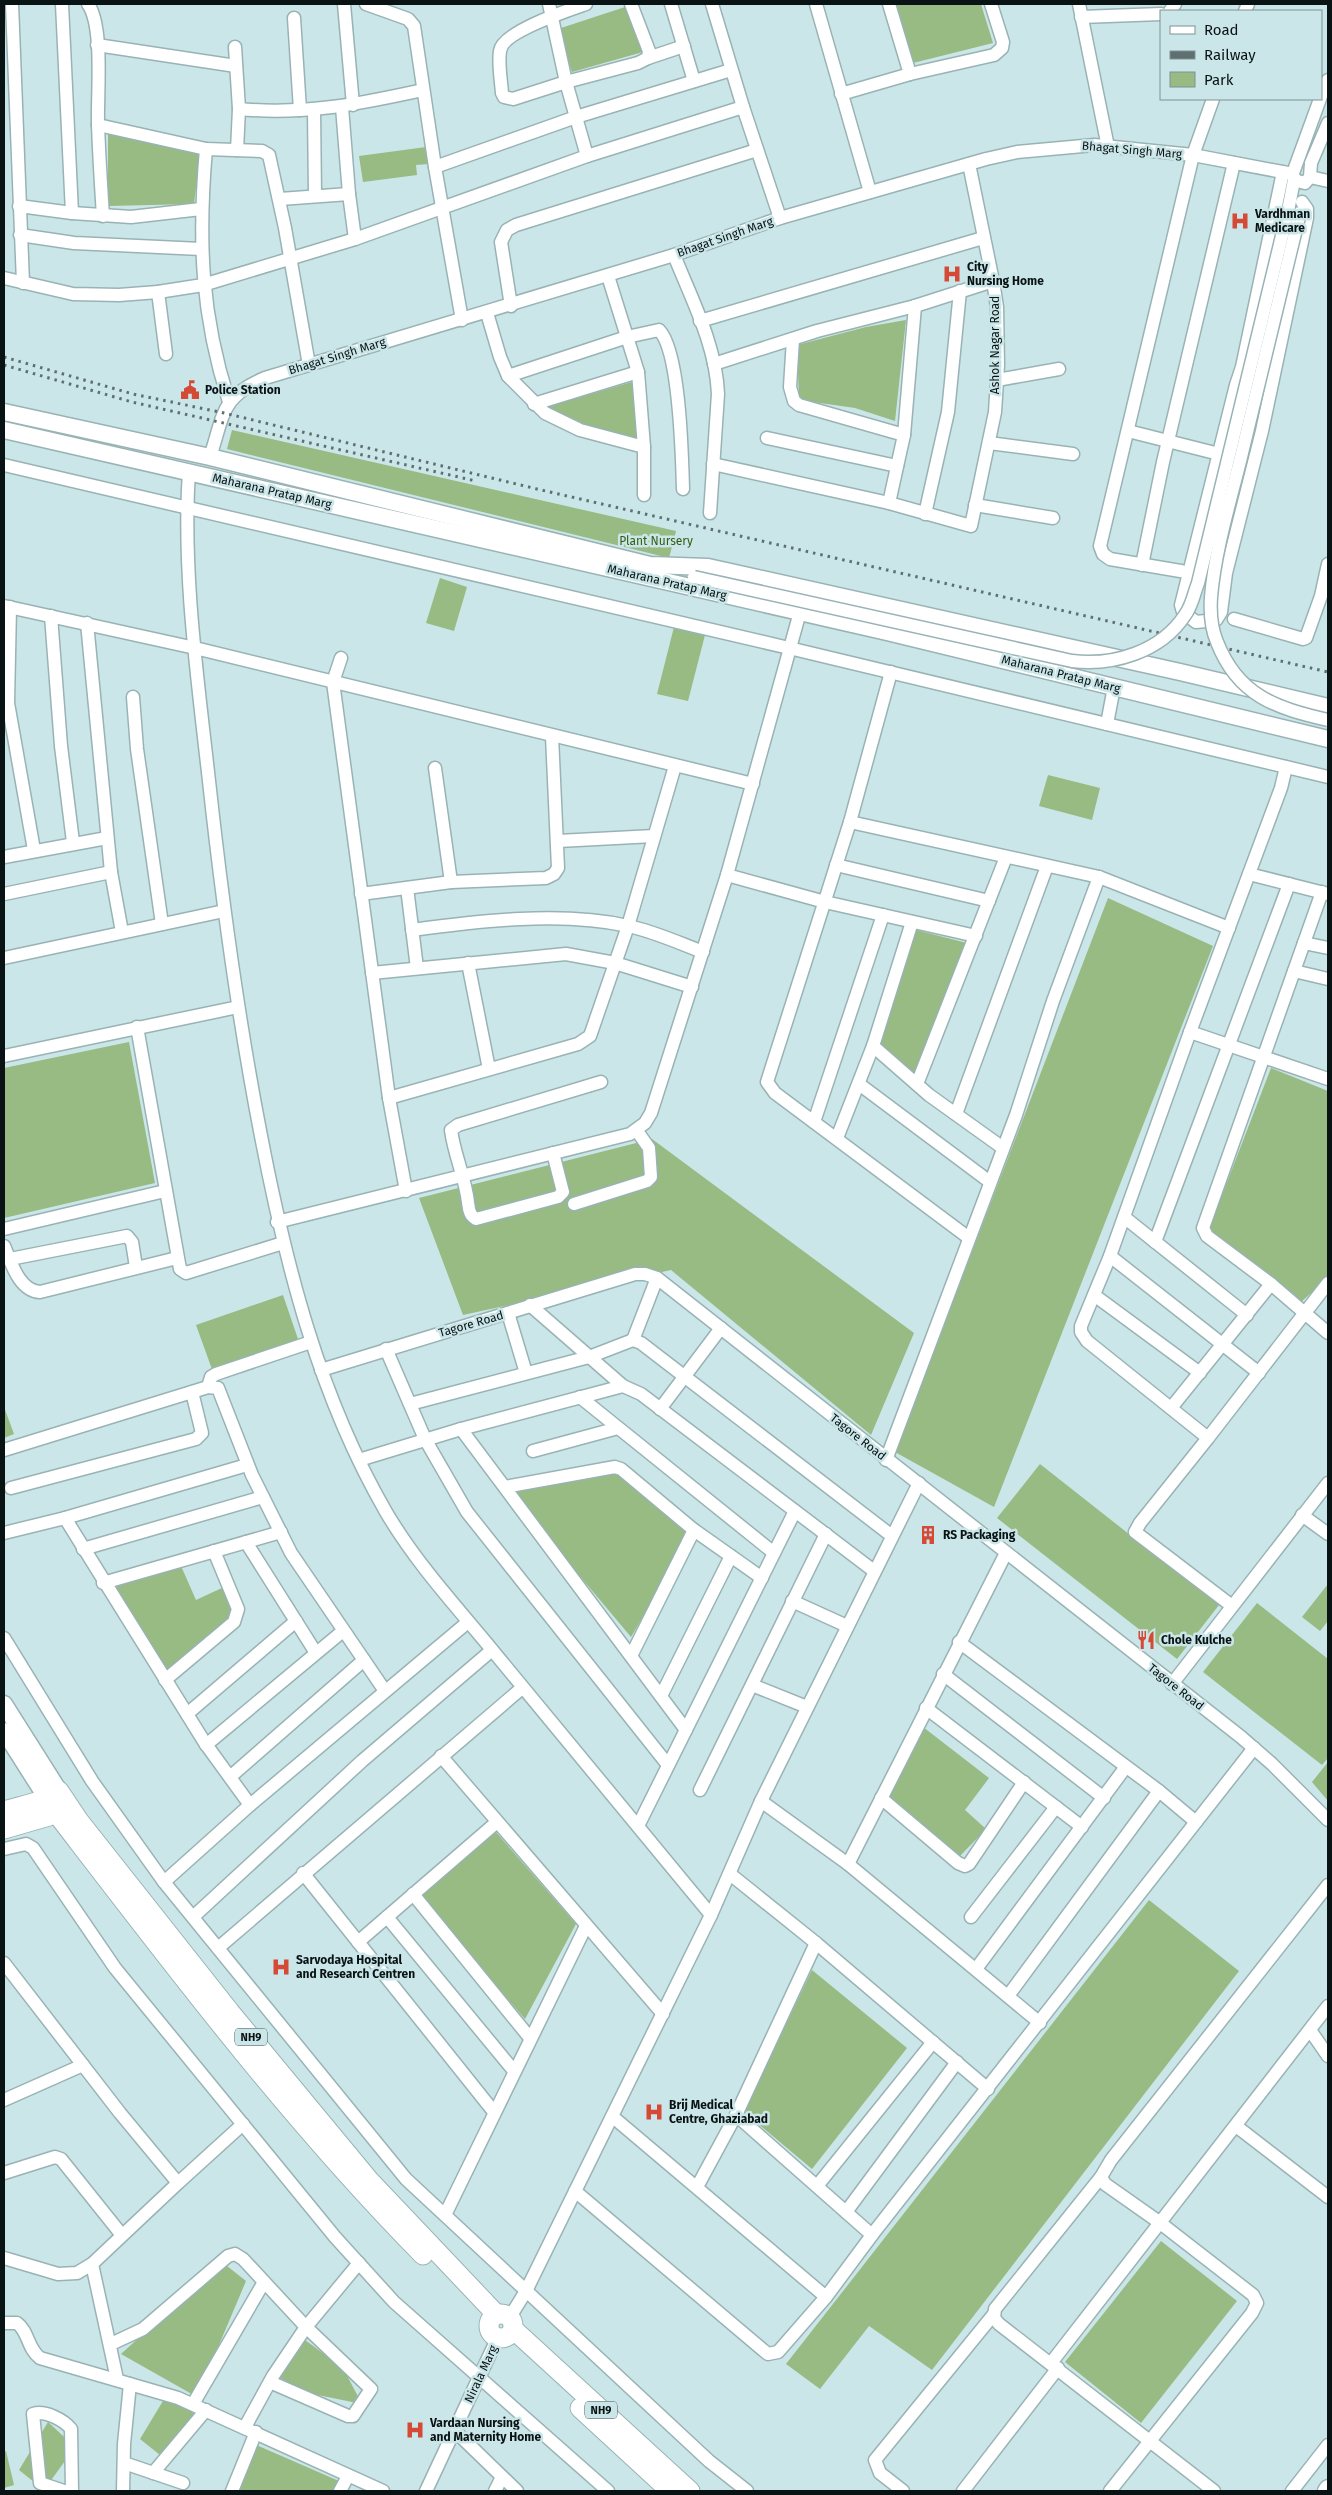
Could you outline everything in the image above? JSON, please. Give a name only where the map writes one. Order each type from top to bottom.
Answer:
[{"type":"highway","points":[[4,1811],[26,1804],[58,1803]]},
{"type":"highway","points":[[11,1827],[58,1803]]},
{"type":"highway","name":"NH9","points":[[58,1803],[369,2180],[502,2326],[671,2491]]},
{"type":"highway","name":"NH9","points":[[502,2326],[690,2491]]},
{"type":"main road","name":"Maharana Pratap Marg","points":[[4,412],[210,457],[342,490],[476,531],[800,612],[1328,739]]},
{"type":"main road","points":[[64,444],[67,426]]},
{"type":"main road","name":"Maharana Pratap Marg","points":[[4,430],[337,506],[668,567],[696,565],[708,567],[1089,652],[1328,708]]},
{"type":"main road","points":[[337,506],[342,490]]},
{"type":"main road","points":[[1084,680],[1089,652]]},
{"type":"main road","points":[[4,1704],[58,1803]]},
{"type":"main road","points":[[4,1731],[58,1803]]},
{"type":"street","points":[[12,4],[18,206],[23,283]]},
{"type":"street","points":[[62,4],[72,213]]},
{"type":"street","points":[[88,4],[95,18],[97,46],[98,125],[103,216]]},
{"type":"street","points":[[344,4],[348,106],[348,194],[355,239]]},
{"type":"street","points":[[366,4],[408,19],[414,26],[435,167],[462,320]]},
{"type":"street","points":[[549,4],[566,82],[587,156]]},
{"type":"street","points":[[586,4],[552,17],[510,37],[502,46],[500,50],[502,93],[508,99],[638,63],[684,46]]},
{"type":"street","points":[[632,4],[649,51],[648,58]]},
{"type":"street","points":[[671,4],[694,81]]},
{"type":"street","points":[[713,4],[731,70],[780,218]]},
{"type":"street","points":[[816,4],[870,192]]},
{"type":"street","points":[[889,4],[910,74]]},
{"type":"street","points":[[841,94],[910,74],[998,53],[1003,42],[991,4]]},
{"type":"street","points":[[1079,4],[1108,147]]},
{"type":"street","points":[[1081,17],[1160,14]]},
{"type":"street","points":[[294,18],[300,110]]},
{"type":"street","points":[[97,46],[236,66]]},
{"type":"street","points":[[235,47],[239,109],[236,150]]},
{"type":"street","points":[[435,167],[576,117],[731,70]]},
{"type":"street","points":[[1322,94],[1328,80]]},
{"type":"street","points":[[239,109],[314,110],[348,106],[424,90]]},
{"type":"street","points":[[1214,100],[1193,155],[1100,546],[1103,554],[1110,559],[1225,578]]},
{"type":"street","points":[[1319,100],[1300,157],[1296,209],[1231,498],[1214,579],[1211,614],[1216,642],[1233,673],[1246,687],[1278,707],[1328,720]]},
{"type":"street","points":[[4,278],[73,294],[119,295],[158,292],[203,285],[355,239],[587,156],[743,107]]},
{"type":"street","points":[[314,110],[315,196]]},
{"type":"street","points":[[1296,209],[1308,209],[1307,218],[1262,431],[1225,578],[1220,617],[1209,621],[1196,622],[1183,612],[1181,605],[1242,367],[1297,177],[1311,163],[1328,123]]},
{"type":"street","points":[[98,125],[206,149],[262,152],[269,155],[280,199],[309,365]]},
{"type":"street","name":"Bhagat Singh Marg","points":[[229,402],[248,386],[392,339],[511,306],[608,276],[780,218],[968,164],[1042,148],[1075,145],[1193,155],[1297,177],[1328,181]]},
{"type":"street","points":[[206,149],[201,209],[203,285],[220,376],[229,402],[210,457]]},
{"type":"street","points":[[511,306],[501,242],[507,230],[757,150]]},
{"type":"street","points":[[1270,170],[1300,157]]},
{"type":"street","points":[[1142,565],[1167,442],[1234,163]]},
{"type":"street","name":"Ashok Nagar Road","points":[[925,514],[971,526],[989,443],[997,380],[997,307],[968,164]]},
{"type":"street","points":[[280,199],[348,194]]},
{"type":"street","points":[[18,206],[72,213],[131,217],[201,209]]},
{"type":"street","points":[[668,567],[694,577],[1080,662],[1106,661],[1125,657],[1154,644],[1170,632],[1186,614],[1198,583],[1296,209]]},
{"type":"street","points":[[20,235],[74,243],[201,249]]},
{"type":"street","points":[[700,321],[983,238]]},
{"type":"street","points":[[674,255],[700,321],[714,364],[718,394],[710,513]]},
{"type":"street","points":[[608,276],[638,372],[644,447],[644,495]]},
{"type":"street","points":[[714,364],[793,339],[915,306],[993,281]]},
{"type":"street","points":[[713,464],[890,503],[925,514],[948,412],[960,291]]},
{"type":"street","points":[[158,292],[166,354]]},
{"type":"street","points":[[890,503],[904,435],[915,306]]},
{"type":"street","points":[[487,312],[500,357],[508,376],[534,404],[555,419],[580,430],[644,447]]},
{"type":"street","points":[[508,376],[627,337],[659,330],[665,339],[677,394],[684,489]]},
{"type":"street","points":[[793,339],[790,387],[794,401],[799,405],[904,435]]},
{"type":"street","points":[[997,380],[1059,369]]},
{"type":"street","points":[[534,404],[638,372]]},
{"type":"street","points":[[1128,431],[1219,454]]},
{"type":"street","points":[[768,438],[897,466]]},
{"type":"street","points":[[989,443],[1073,454]]},
{"type":"street","points":[[4,465],[891,672],[1328,777]]},
{"type":"street","points":[[189,472],[187,508],[195,648],[224,911],[238,1007],[277,1222],[320,1370],[359,1460],[386,1512],[408,1547],[522,1688],[711,1915]]},
{"type":"street","points":[[975,505],[1053,518]]},
{"type":"street","points":[[1234,619],[1303,639],[1308,633],[1324,596],[1328,564]]},
{"type":"street","points":[[34,850],[6,702],[7,606],[195,648],[753,784]]},
{"type":"street","points":[[277,1222],[406,1191],[637,1131],[651,1113],[703,952],[753,784],[800,612]]},
{"type":"street","points":[[51,616],[61,746],[73,842]]},
{"type":"street","points":[[87,623],[107,838],[122,932]]},
{"type":"street","points":[[340,658],[333,682],[389,1098],[406,1191]]},
{"type":"street","points":[[891,672],[850,822],[767,1082],[775,1092],[969,1238]]},
{"type":"street","points":[[1107,724],[1114,687]]},
{"type":"street","points":[[133,697],[137,749],[162,924]]},
{"type":"street","points":[[361,894],[451,882],[546,878],[554,874],[558,868],[558,841],[552,736]]},
{"type":"street","points":[[389,1098],[584,1041],[594,1028],[628,926],[675,766]]},
{"type":"street","points":[[1208,1438],[1083,1336],[1081,1326],[1110,1256],[1190,1032],[1282,788],[1286,767]]},
{"type":"street","points":[[435,768],[451,882]]},
{"type":"street","points":[[850,822],[1099,877],[1229,928]]},
{"type":"street","points":[[558,841],[654,836]]},
{"type":"street","points":[[4,857],[73,842],[107,838]]},
{"type":"street","points":[[917,1084],[1006,857]]},
{"type":"street","points":[[836,865],[989,901]]},
{"type":"street","points":[[956,1114],[1047,866]]},
{"type":"street","points":[[4,894],[111,872]]},
{"type":"street","points":[[1249,874],[1325,893],[1304,942],[1203,1228],[1207,1236],[1271,1284],[1328,1333]]},
{"type":"street","points":[[727,875],[825,902],[976,936]]},
{"type":"street","points":[[886,1460],[1003,1148],[1053,1001],[1099,877]]},
{"type":"street","points":[[1155,1242],[1230,1046],[1289,884]]},
{"type":"street","points":[[406,888],[417,968]]},
{"type":"street","points":[[4,958],[224,911]]},
{"type":"street","points":[[814,1122],[882,915]]},
{"type":"street","points":[[412,930],[451,925],[569,917],[628,926],[703,952]]},
{"type":"street","points":[[837,1138],[873,1046],[912,922]]},
{"type":"street","points":[[1304,942],[1328,948]]},
{"type":"street","points":[[372,974],[552,954],[578,956],[615,963],[692,987]]},
{"type":"street","points":[[468,963],[489,1070]]},
{"type":"street","points":[[1294,971],[1328,980]]},
{"type":"street","points":[[4,1056],[238,1007]]},
{"type":"street","points":[[137,1027],[180,1269],[186,1273],[283,1243]]},
{"type":"street","points":[[1190,1032],[1328,1079]]},
{"type":"street","points":[[873,1046],[917,1084],[1003,1148]]},
{"type":"street","points":[[553,1153],[563,1186],[563,1192],[558,1197],[481,1219],[471,1216],[464,1175],[452,1134],[453,1127],[602,1082]]},
{"type":"street","points":[[859,1084],[990,1182]]},
{"type":"street","points":[[574,1204],[648,1181],[651,1177],[649,1148],[637,1131]]},
{"type":"street","points":[[4,1230],[165,1191]]},
{"type":"street","points":[[1124,1217],[1247,1314]]},
{"type":"street","points":[[10,1259],[127,1236],[132,1242],[136,1267]]},
{"type":"street","points":[[4,1246],[26,1288],[40,1292],[177,1258]]},
{"type":"street","points":[[1110,1256],[1259,1373]]},
{"type":"street","name":"Tagore Road","points":[[320,1370],[635,1274],[645,1274],[657,1278],[1254,1748],[1328,1820]]},
{"type":"street","points":[[633,1340],[657,1278]]},
{"type":"street","points":[[1232,1606],[1135,1532],[1140,1523],[1306,1314],[1328,1283]]},
{"type":"street","points":[[1171,1408],[1271,1284]]},
{"type":"street","points":[[1094,1295],[1200,1374]]},
{"type":"street","points":[[530,1306],[623,1386],[641,1394],[874,1571]]},
{"type":"street","points":[[508,1313],[526,1374]]},
{"type":"street","points":[[660,1409],[721,1328]]},
{"type":"street","points":[[410,1404],[589,1357],[633,1340],[641,1343],[684,1378],[892,1536]]},
{"type":"street","points":[[208,1387],[211,1377],[216,1374],[311,1342]]},
{"type":"street","points":[[386,1349],[425,1440],[475,1525],[567,1635],[668,1765]]},
{"type":"street","points":[[359,1460],[461,1429],[623,1386]]},
{"type":"street","points":[[4,1450],[208,1387],[214,1387],[221,1393],[247,1465],[291,1552],[385,1691]]},
{"type":"street","points":[[11,1488],[196,1439],[202,1434],[192,1392]]},
{"type":"street","points":[[580,1397],[774,1553]]},
{"type":"street","points":[[533,1451],[618,1428]]},
{"type":"street","points":[[461,1429],[686,1730]]},
{"type":"street","points":[[4,1533],[65,1518],[247,1465]]},
{"type":"street","points":[[505,1487],[615,1467],[621,1469],[694,1530],[762,1578]]},
{"type":"street","name":"Nirala Marg","points":[[426,2491],[479,2380],[502,2326],[526,2291],[613,2117],[711,1915],[761,1801],[919,1483]]},
{"type":"street","points":[[1172,1684],[1328,1483]]},
{"type":"street","points":[[83,1549],[263,1497]]},
{"type":"street","points":[[638,1826],[795,1511]]},
{"type":"street","points":[[1302,1515],[1328,1534]]},
{"type":"street","points":[[65,1518],[103,1583],[206,1745],[250,1805]]},
{"type":"street","points":[[631,1656],[694,1530]]},
{"type":"street","points":[[103,1583],[281,1532]]},
{"type":"street","points":[[700,1790],[826,1534]]},
{"type":"street","points":[[246,1542],[316,1653]]},
{"type":"street","points":[[165,1680],[234,1622],[237,1616],[238,1609],[214,1551]]},
{"type":"street","points":[[848,1864],[959,1642],[1006,1553]]},
{"type":"street","points":[[661,1696],[731,1556]]},
{"type":"street","points":[[792,1602],[847,1626]]},
{"type":"street","points":[[187,1714],[296,1621]]},
{"type":"street","points":[[164,1882],[250,1805],[468,1622]]},
{"type":"street","points":[[206,1745],[343,1631]]},
{"type":"street","points":[[4,1638],[92,1781],[164,1882],[406,2179],[709,2461],[747,2491]]},
{"type":"street","points":[[959,1642],[1196,1822]]},
{"type":"street","points":[[193,1917],[362,1761],[492,1650]]},
{"type":"street","points":[[230,1777],[364,1660]]},
{"type":"street","points":[[943,1674],[1104,1798]]},
{"type":"street","points":[[752,1685],[807,1707]]},
{"type":"street","points":[[218,1948],[303,1873],[522,1688]]},
{"type":"street","points":[[926,1708],[1082,1827]]},
{"type":"street","points":[[575,2191],[768,2354],[781,2350],[826,2297],[872,2235],[1254,1748]]},
{"type":"street","points":[[441,1756],[663,2014]]},
{"type":"street","points":[[976,1970],[1125,1768]]},
{"type":"street","points":[[881,1798],[958,1863],[965,1866],[969,1864],[1024,1782]]},
{"type":"street","points":[[1008,1996],[1158,1792]]},
{"type":"street","points":[[761,1801],[848,1864],[1040,2022]]},
{"type":"street","points":[[971,1917],[1056,1807]]},
{"type":"street","points":[[358,1942],[497,1822]]},
{"type":"street","points":[[11,1827],[38,1855],[115,1968],[335,2237],[394,2302],[479,2380],[608,2491]]},
{"type":"street","points":[[4,1849],[26,1844]]},
{"type":"street","points":[[303,1873],[494,2112]]},
{"type":"street","points":[[730,1874],[816,1942],[988,2089]]},
{"type":"street","points":[[903,2491],[880,2473],[875,2460],[994,2314],[1101,2177],[1116,2152],[1328,1886]]},
{"type":"street","points":[[413,1894],[530,2038]]},
{"type":"street","points":[[387,1917],[514,2071]]},
{"type":"street","points":[[445,2215],[586,1926]]},
{"type":"street","points":[[696,2187],[736,2115],[816,1942]]},
{"type":"street","points":[[4,1963],[178,2184]]},
{"type":"street","points":[[963,2491],[1159,2222],[1328,2006]]},
{"type":"street","points":[[1310,2030],[1328,2056]]},
{"type":"street","points":[[817,2186],[933,2042]]},
{"type":"street","points":[[846,2212],[957,2062]]},
{"type":"street","points":[[4,2100],[83,2065]]},
{"type":"street","points":[[736,2115],[872,2235]]},
{"type":"street","points":[[613,2117],[826,2297]]},
{"type":"street","points":[[4,2258],[58,2274],[77,2273],[92,2264],[121,2234],[243,2124]]},
{"type":"street","points":[[1236,2126],[1327,2193]]},
{"type":"street","points":[[4,2173],[55,2157],[61,2159],[121,2234]]},
{"type":"street","points":[[1101,2177],[1113,2190],[1159,2222],[1252,2295],[1257,2303],[1252,2313],[1110,2491]]},
{"type":"street","points":[[110,2344],[143,2329],[228,2256],[235,2254],[243,2259],[306,2327],[371,2389],[353,2416],[348,2416],[270,2382]]},
{"type":"street","points":[[232,2491],[251,2429],[270,2382],[306,2327],[359,2263]]},
{"type":"street","points":[[92,2264],[117,2380]]},
{"type":"street","points":[[193,2404],[264,2282]]},
{"type":"street","points":[[994,2314],[998,2324],[1214,2491]]},
{"type":"street","points":[[4,2323],[16,2323],[21,2326],[29,2347],[40,2358],[193,2404],[383,2491]]},
{"type":"street","points":[[123,2491],[130,2384]]},
{"type":"street","points":[[153,2473],[206,2410]]},
{"type":"street","points":[[64,2491],[40,2483],[33,2414],[40,2412],[66,2422],[71,2429],[72,2491]]},
{"type":"street","points":[[454,2431],[517,2491]]},
{"type":"street","points":[[1292,2491],[1328,2445]]},
{"type":"street","points":[[124,2463],[183,2483]]},
{"type":"street","points":[[340,2491],[348,2476]]},
{"type":"street","points":[[495,2491],[502,2477]]},
{"type":"green space","points":[[896,4],[981,4],[993,43],[913,63]]},
{"type":"green space","points":[[625,7],[643,52],[572,72],[558,29]]},
{"type":"green space","points":[[108,132],[200,154],[194,204],[108,206]]},
{"type":"green space","points":[[426,147],[429,164],[416,165],[417,175],[363,182],[359,156]]},
{"type":"green space","points":[[906,320],[895,421],[855,408],[799,400],[797,345],[866,327]]},
{"type":"green space","points":[[632,382],[638,439],[591,427],[546,407]]},
{"type":"green space","name":"Plant Nursery","points":[[232,430],[676,531],[669,558],[227,449]]},
{"type":"green space","points":[[440,578],[467,587],[454,631],[426,623]]},
{"type":"green space","points":[[674,627],[705,635],[688,701],[657,694]]},
{"type":"green space","points":[[1048,775],[1100,788],[1092,820],[1039,806]]},
{"type":"green space","points":[[1108,898],[1213,946],[994,1507],[895,1452]]},
{"type":"green space","points":[[916,930],[967,943],[915,1079],[878,1047]]},
{"type":"green space","points":[[129,1042],[155,1183],[4,1218],[4,1068]]},
{"type":"green space","points":[[1271,1068],[1328,1091],[1328,1278],[1301,1302],[1209,1229]]},
{"type":"green space","points":[[652,1139],[914,1333],[871,1435],[671,1270],[463,1315],[419,1198]]},
{"type":"green space","points":[[283,1295],[299,1342],[213,1372],[196,1325]]},
{"type":"green space","points":[[4,1407],[14,1434],[4,1438]]},
{"type":"green space","points":[[1040,1464],[1219,1605],[1177,1659],[997,1518]]},
{"type":"green space","points":[[624,1467],[694,1530],[631,1637],[505,1487]]},
{"type":"green space","points":[[181,1566],[196,1600],[224,1587],[235,1613],[169,1673],[115,1587]]},
{"type":"green space","points":[[1328,1584],[1328,1621],[1320,1631],[1302,1617]]},
{"type":"green space","points":[[1257,1603],[1328,1659],[1328,1758],[1322,1765],[1203,1672]]},
{"type":"green space","points":[[923,1727],[989,1778],[965,1810],[986,1829],[959,1857],[884,1797]]},
{"type":"green space","points":[[1328,1762],[1328,1801],[1312,1782]]},
{"type":"green space","points":[[495,1831],[576,1924],[525,2019],[419,1898]]},
{"type":"green space","points":[[1149,1900],[1239,1971],[932,2370],[869,2326],[820,2389],[786,2364]]},
{"type":"green space","points":[[812,1970],[907,2048],[812,2169],[744,2112]]},
{"type":"green space","points":[[1161,2241],[1237,2301],[1141,2423],[1065,2362]]},
{"type":"green space","points":[[222,2262],[246,2281],[197,2397],[121,2354]]},
{"type":"green space","points":[[305,2340],[343,2368],[362,2404],[308,2393],[280,2378]]},
{"type":"green space","points":[[169,2391],[196,2416],[165,2459],[140,2439]]},
{"type":"green space","points":[[48,2422],[75,2447],[44,2490],[19,2470]]},
{"type":"green space","points":[[254,2444],[339,2481],[333,2491],[240,2491]]},
{"type":"green space","points":[[6,2451],[14,2485],[4,2488],[4,2452]]},
{"type":"railway","points":[[4,357],[133,394],[224,413],[537,489],[1328,672]]},
{"type":"railway","points":[[4,365],[132,402],[476,481]]},
{"type":"place","name":"Vardhman Medicare","points":[[1240,221]]},
{"type":"place","name":"City Nursing Home","points":[[952,274]]},
{"type":"place","name":"Police Station","points":[[190,390]]},
{"type":"place","name":"RS Packaging","points":[[928,1535]]},
{"type":"place","name":"Chole Kulche","points":[[1146,1640]]},
{"type":"place","name":"Sarvodaya Hospital and Research Centren","points":[[281,1967]]},
{"type":"place","name":"Brij Medical Centre, Ghaziabad","points":[[654,2112]]},
{"type":"place","name":"Vardaan Nursing and Maternity Home","points":[[415,2430]]}]
